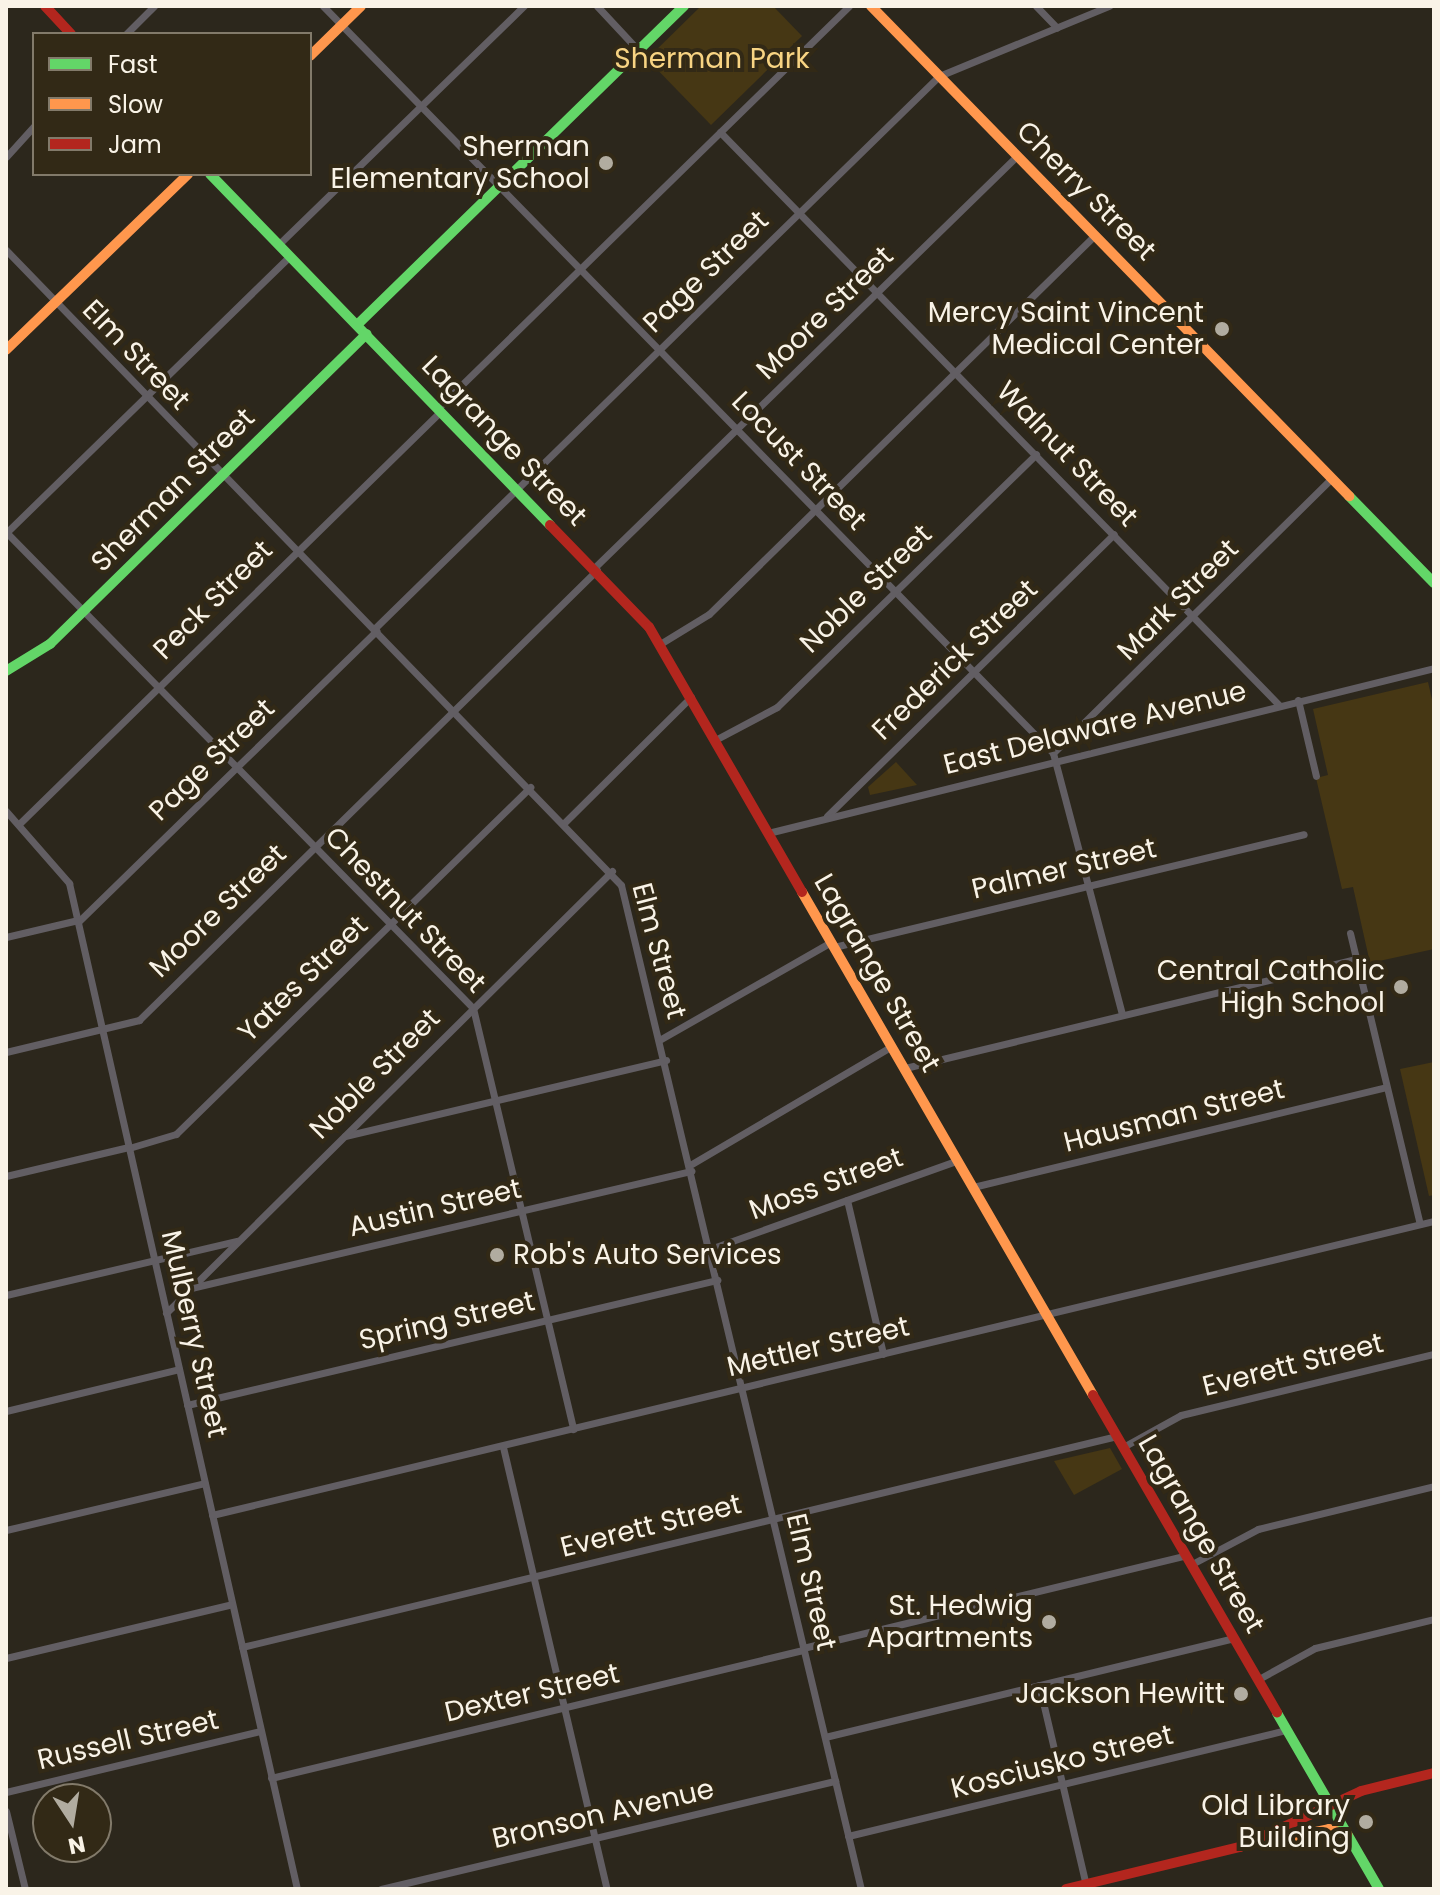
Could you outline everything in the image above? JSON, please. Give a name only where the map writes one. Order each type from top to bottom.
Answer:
[{"type":"main road","points":[[45,6],[69,32]]},
{"type":"main road","points":[[312,54],[361,6]]},
{"type":"main road","points":[[357,325],[501,188],[684,6]]},
{"type":"main road","name":"Cherry Street","points":[[871,6],[1434,583]]},
{"type":"main road","points":[[6,350],[186,176]]},
{"type":"main road","name":"Lagrange Street","points":[[212,176],[638,612],[660,644],[1379,1889]]},
{"type":"main road","name":"Sherman Street","points":[[6,671],[39,653],[84,611],[367,334]]},
{"type":"main road","points":[[1226,1851],[1372,1787],[1434,1773]]},
{"type":"main road","points":[[1066,1889],[1329,1829],[1347,1834]]},
{"type":"street","points":[[128,32],[154,6]]},
{"type":"street","name":"Locust Street","points":[[323,6],[1056,756],[1122,1015]]},
{"type":"street","points":[[279,244],[524,6]]},
{"type":"street","points":[[597,6],[639,51]]},
{"type":"street","name":"Peck Street","points":[[19,824],[849,6]]},
{"type":"street","points":[[1036,6],[1057,28]]},
{"type":"street","name":"Page Street","points":[[78,921],[939,76],[1109,6]]},
{"type":"street","points":[[6,157],[32,128]]},
{"type":"street","name":"Walnut Street","points":[[720,132],[1279,705]]},
{"type":"street","name":"Moore Street","points":[[6,1052],[139,1020],[1017,156]]},
{"type":"street","points":[[660,644],[709,614],[1095,235]]},
{"type":"street","name":"Elm Street","points":[[6,250],[221,474],[612,871],[631,910],[861,1889]]},
{"type":"street","points":[[6,532],[290,256]]},
{"type":"street","name":"Noble Street","points":[[715,740],[777,707],[1036,454]]},
{"type":"street","name":"Mark Street","points":[[1056,756],[1332,478]]},
{"type":"street","name":"Chestnut Street","points":[[6,532],[473,1008],[573,1429]]},
{"type":"street","name":"Frederick Street","points":[[826,817],[1114,534]]},
{"type":"street","name":"East Delaware Avenue","points":[[768,833],[1056,756],[1434,668]]},
{"type":"street","points":[[564,823],[691,697]]},
{"type":"street","points":[[1298,700],[1316,776]]},
{"type":"street","name":"Yates Street","points":[[6,1176],[176,1134],[530,787]]},
{"type":"street","name":"Mulberry Street","points":[[8,815],[65,875],[78,921],[296,1888]]},
{"type":"street","name":"Palmer Street","points":[[661,1039],[833,944],[1304,834]]},
{"type":"street","name":"Noble Street","points":[[166,1313],[612,871]]},
{"type":"street","points":[[6,937],[78,921]]},
{"type":"street","points":[[1350,933],[1420,1224]]},
{"type":"street","points":[[905,1068],[1355,959]]},
{"type":"street","name":"Austin Street","points":[[190,1288],[522,1211],[691,1168],[892,1046]]},
{"type":"street","points":[[343,1136],[666,1060]]},
{"type":"street","name":"Hausman Street","points":[[973,1187],[1386,1087]]},
{"type":"street","name":"Moss Street","points":[[710,1249],[958,1160]]},
{"type":"street","points":[[847,1200],[883,1354]]},
{"type":"street","name":"Mettler Street","points":[[212,1515],[1434,1221]]},
{"type":"street","points":[[6,1295],[238,1241]]},
{"type":"street","name":"Spring Street","points":[[187,1405],[717,1280]]},
{"type":"street","name":"Everett Street","points":[[1123,1447],[1181,1415],[1434,1354]]},
{"type":"street","points":[[6,1411],[179,1369]]},
{"type":"street","name":"Everett Street","points":[[242,1647],[1117,1436]]},
{"type":"street","points":[[503,1447],[607,1889]]},
{"type":"street","points":[[6,1530],[205,1483]]},
{"type":"street","name":"Dexter Street","points":[[271,1778],[803,1649],[1189,1560],[1258,1529],[1434,1486]]},
{"type":"street","points":[[6,1658],[232,1604]]},
{"type":"street","points":[[1257,1680],[1315,1648],[1434,1619]]},
{"type":"street","points":[[825,1737],[1234,1638]]},
{"type":"street","points":[[1039,1685],[1087,1886]]},
{"type":"street","name":"Kosciusko Street","points":[[848,1836],[1286,1730]]},
{"type":"street","name":"Russell Street","points":[[6,1792],[261,1731]]},
{"type":"street","name":"Bronson Avenue","points":[[381,1889],[835,1781]]},
{"type":"street","points":[[6,1811],[25,1889]]},
{"type":"street","points":[[286,1889],[296,1888]]},
{"type":"green space","name":"Sherman Park","points":[[701,6],[773,6],[802,36],[711,125],[647,59]]},
{"type":"green space","name":"Central Catholic High School","points":[[1428,682],[1434,708],[1434,949],[1370,963],[1353,887],[1342,889],[1316,778],[1328,775],[1313,709]]},
{"type":"green space","points":[[896,762],[917,785],[870,795],[868,787]]},
{"type":"green space","points":[[1434,1062],[1434,1195],[1429,1196],[1400,1069]]},
{"type":"green space","points":[[1110,1448],[1122,1469],[1074,1495],[1054,1461]]},
{"type":"traffic: fast","points":[[357,325],[684,6]]},
{"type":"traffic: fast","points":[[212,176],[550,525]]},
{"type":"traffic: fast","points":[[6,671],[50,644],[367,334]]},
{"type":"traffic: fast","points":[[1349,496],[1434,583]]},
{"type":"traffic: fast","points":[[1277,1713],[1379,1889]]},
{"type":"traffic: slow","points":[[312,54],[361,6]]},
{"type":"traffic: slow","points":[[871,6],[1349,496]]},
{"type":"traffic: slow","points":[[6,350],[186,176]]},
{"type":"traffic: slow","points":[[802,892],[1093,1395]]},
{"type":"traffic: slow","points":[[1267,1842],[1329,1829],[1347,1834]]},
{"type":"traffic: jam","points":[[45,6],[69,32]]},
{"type":"traffic: jam","points":[[550,525],[649,627],[802,892]]},
{"type":"traffic: jam","points":[[1093,1395],[1277,1713]]},
{"type":"traffic: jam","points":[[1066,1889],[1240,1847],[1361,1791],[1434,1773]]},
{"type":"place","name":"Sherman Elementary School","points":[[606,163]]},
{"type":"place","name":"Mercy Saint Vincent Medical Center","points":[[1222,329]]},
{"type":"place","name":"Central Catholic High School","points":[[1401,987]]},
{"type":"place","name":"Rob's Auto Services","points":[[497,1255]]},
{"type":"place","name":"St. Hedwig Apartments","points":[[1049,1622]]},
{"type":"place","name":"Jackson Hewitt","points":[[1241,1694]]},
{"type":"place","name":"Old Library Building","points":[[1366,1822]]}]
